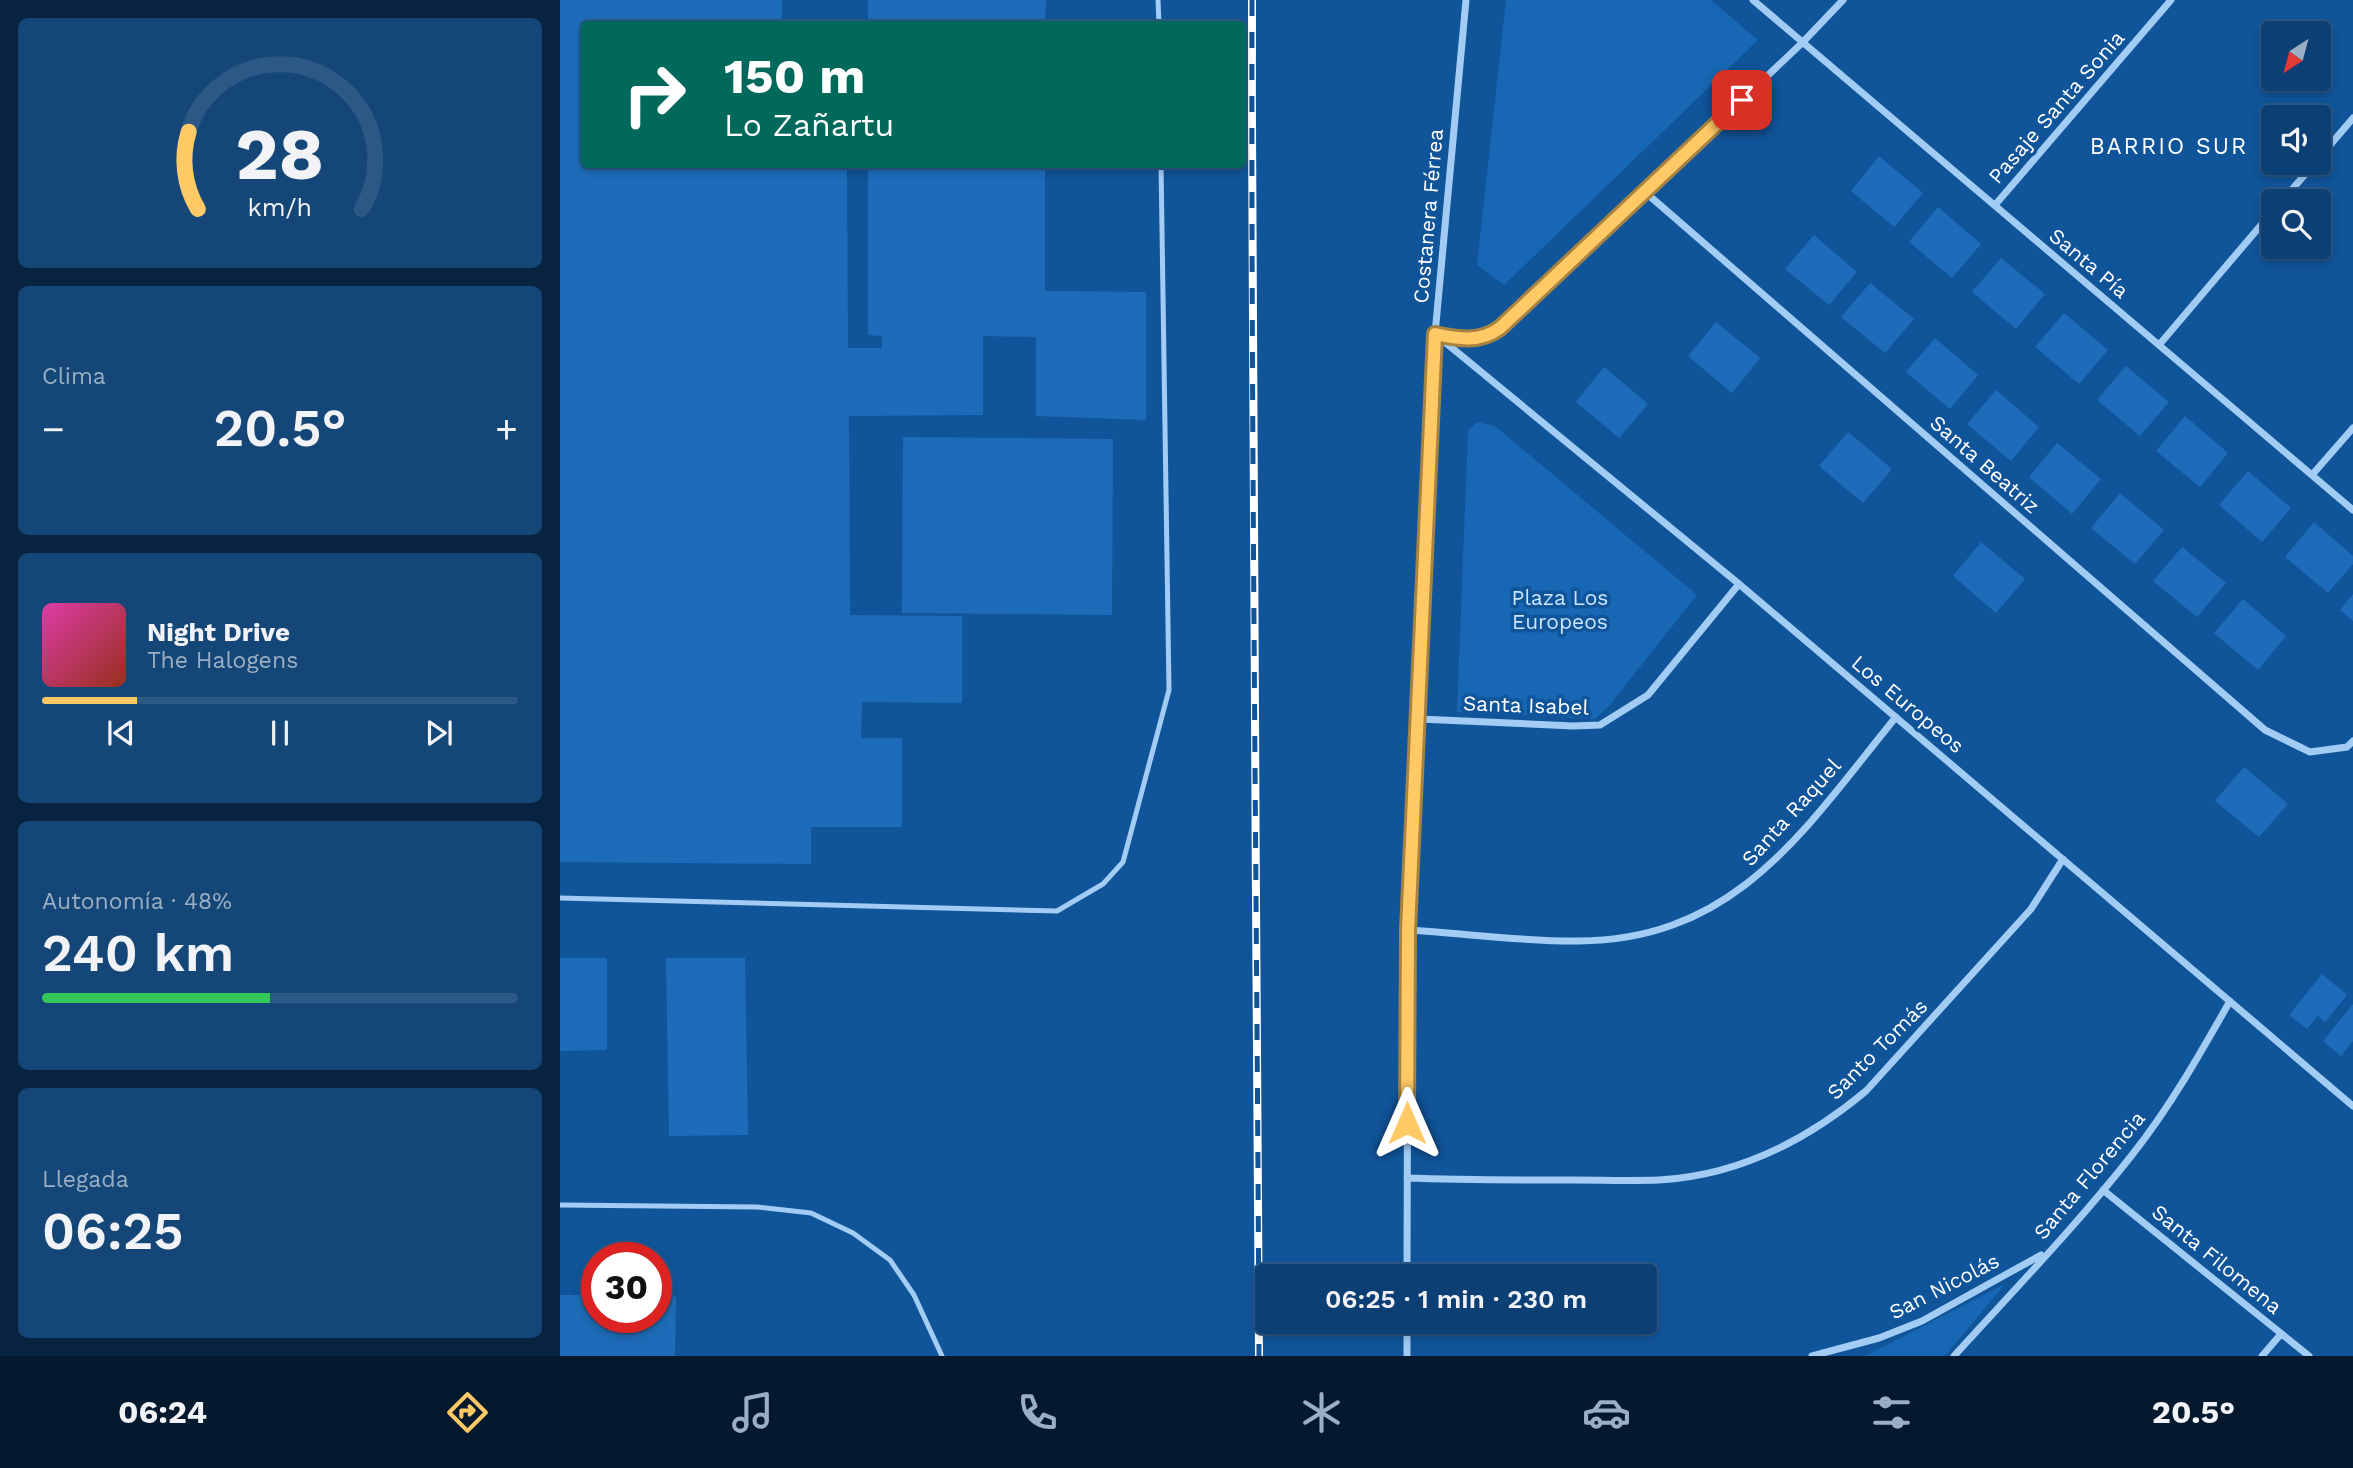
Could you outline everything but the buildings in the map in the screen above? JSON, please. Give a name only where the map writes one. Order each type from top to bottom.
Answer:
[{"type":"street","name":"Costanera Férrea","points":[[1407,1264],[1408,930],[1435,334],[1466,0]]},
{"type":"street","name":"Santa Pía","points":[[1753,0],[2353,510]]},
{"type":"street","points":[[1435,334],[1460,339],[1493,334],[1802,43],[1843,0]]},
{"type":"street","name":"Pasaje Santa Sonia","points":[[1995,205],[2171,0]]},
{"type":"street","points":[[2331,144],[2353,118]]},
{"type":"street","points":[[2292,189],[2305,175]]},
{"type":"street","name":"Santa Beatriz","points":[[1645,192],[2265,730],[2310,752],[2347,747],[2353,741]]},
{"type":"street","points":[[2159,345],[2261,225]]},
{"type":"street","name":"Los Europeos","points":[[1435,334],[1739,584],[2353,1106]]},
{"type":"street","points":[[2312,475],[2353,428]]},
{"type":"street","name":"Santa Isabel","points":[[1419,719],[1600,725],[1648,695],[1739,584]]},
{"type":"street","name":"Santa Raquel","points":[[1408,930],[1577,941],[1636,935],[1693,917],[1732,895],[1776,860],[1896,717]]},
{"type":"street","name":"Santo Tomás","points":[[1407,1178],[1476,1181],[1660,1180],[1736,1166],[1773,1153],[1840,1114],[1866,1091],[2031,909],[2063,859]]},
{"type":"street","name":"Santa Florencia","points":[[1954,1356],[2103,1190],[2160,1117],[2203,1051],[2230,1001]]},
{"type":"street","name":"Santa Filomena","points":[[2103,1190],[2309,1356]]},
{"type":"street","name":"San Nicolás","points":[[1812,1356],[1879,1338],[1922,1321],[2049,1251]]},
{"type":"street","points":[[1407,1334],[1407,1356]]},
{"type":"street","points":[[2262,1356],[2281,1334]]},
{"type":"lane","points":[[1158,0],[1159,21]]},
{"type":"lane","points":[[560,898],[1058,911],[1102,884],[1123,862],[1169,690],[1161,168]]},
{"type":"lane","points":[[560,1205],[757,1207],[811,1213],[853,1233],[890,1260],[914,1295],[942,1356]]},
{"type":"green space","points":[[1506,0],[1711,0],[1758,40],[1504,285],[1477,265]]},
{"type":"green space","name":"Plaza Los Europeos","points":[[1477,422],[1495,426],[1697,595],[1609,706],[1595,719],[1457,712],[1468,431]]},
{"type":"green space","points":[[2005,1284],[1945,1356],[1865,1356]]},
{"type":"railway","points":[[1252,0],[1259,1356]]},
{"type":"district","name":"BARRIO SUR","points":[[2169,146]]},
{"type":"route","points":[[1407,1123],[1408,930],[1435,334],[1460,339],[1493,334],[1742,100]]}]
